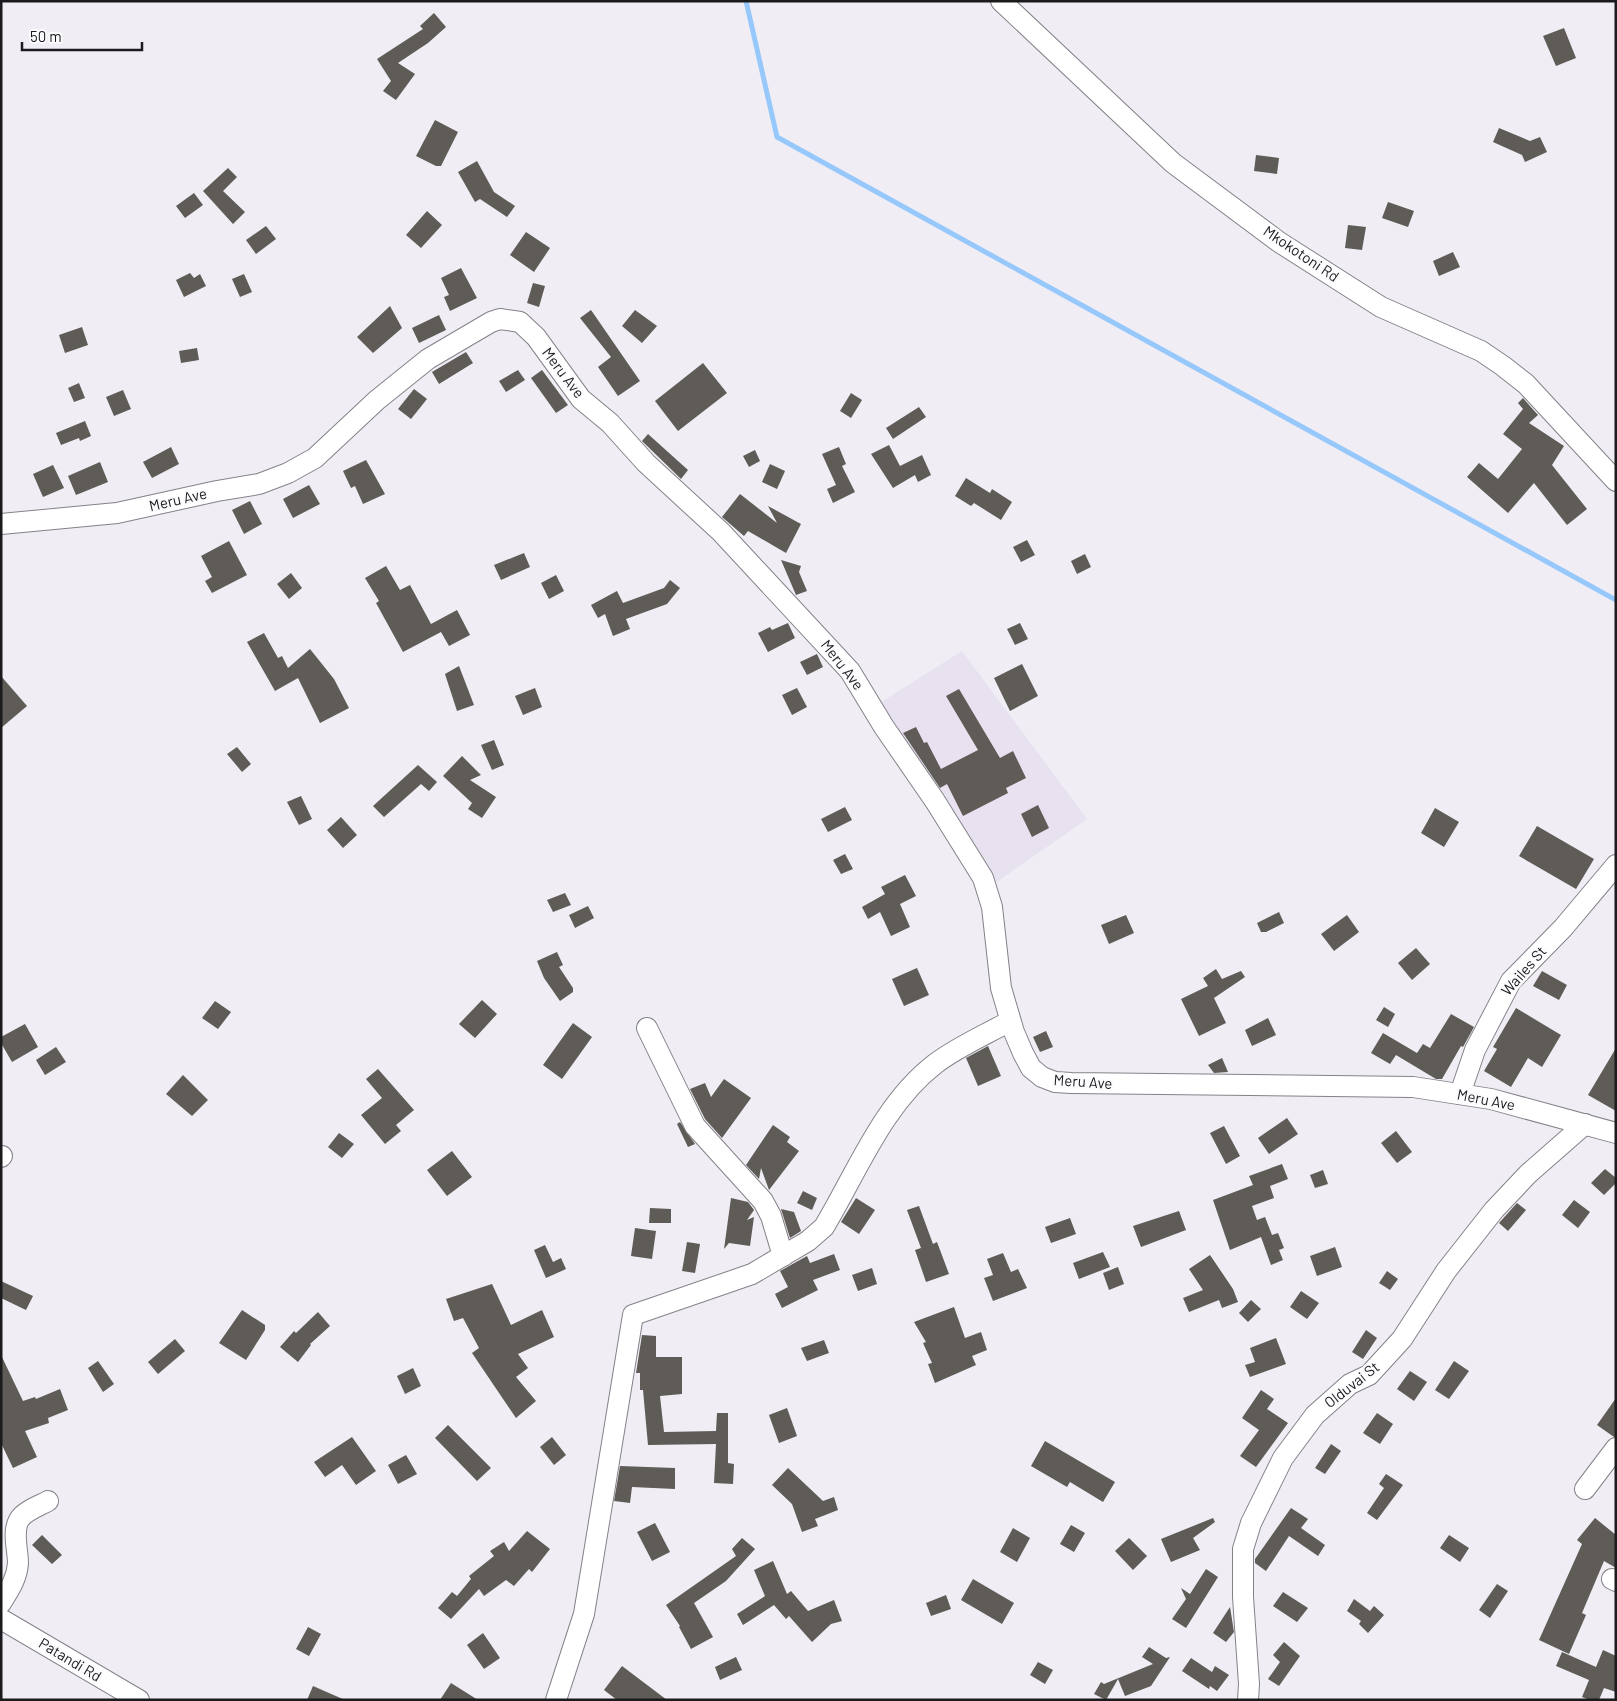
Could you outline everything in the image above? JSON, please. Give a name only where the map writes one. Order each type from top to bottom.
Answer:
[{"type":"street","name":"Mkokotoni Rd","points":[[1000,1],[1173,163],[1280,242],[1381,307],[1481,351],[1504,366],[1526,384],[1616,481]]},
{"type":"street","name":"Meru Ave","points":[[1,524],[117,513],[258,484],[288,472],[315,458],[377,400],[428,359],[491,322],[500,319],[520,322],[536,337],[581,399],[610,423],[646,463],[721,532],[850,671],[884,728],[935,801],[983,878],[990,894],[1001,988],[1010,1021],[1031,1068],[1042,1077],[1055,1082],[1164,1085],[1361,1085],[1413,1087],[1491,1099],[1616,1133]]},
{"type":"street","name":"Wailes St","points":[[1460,1094],[1475,1050],[1511,981],[1563,928],[1616,865]]},
{"type":"street","points":[[556,1700],[584,1614],[633,1315],[752,1274],[808,1241],[824,1227],[890,1111],[934,1065],[949,1054],[1010,1021]]},
{"type":"street","points":[[648,1028],[695,1126],[763,1201],[771,1216],[784,1256]]},
{"type":"street","name":"Olduvai St","points":[[1248,1700],[1249,1684],[1243,1597],[1243,1548],[1250,1523],[1283,1458],[1315,1415],[1350,1384],[1369,1376],[1402,1339],[1446,1271],[1501,1203],[1528,1174],[1585,1124]]},
{"type":"street","points":[[1585,1489],[1616,1448]]},
{"type":"street","points":[[1,1603],[15,1579],[18,1564],[16,1528],[18,1521],[23,1515],[48,1501]]},
{"type":"street","name":"Patandi Rd","points":[[1,1619],[139,1700]]},
{"type":"shaded area","points":[[962,651],[1087,819],[995,883],[880,703]]},
{"type":"building","points":[[434,13],[446,27],[428,43],[398,63],[415,74],[396,100],[383,91],[391,81],[377,59],[423,29],[420,26]]},
{"type":"building","points":[[1564,28],[1576,58],[1556,66],[1543,36]]},
{"type":"building","points":[[435,120],[458,132],[441,166],[436,166],[416,156]]},
{"type":"building","points":[[1499,128],[1530,141],[1540,137],[1547,152],[1525,162],[1522,155],[1493,142]]},
{"type":"building","points":[[1256,155],[1279,158],[1277,174],[1254,171]]},
{"type":"building","points":[[477,161],[494,192],[515,206],[507,217],[480,199],[475,202],[458,172]]},
{"type":"building","points":[[228,168],[237,177],[223,191],[245,212],[233,224],[203,191]]},
{"type":"building","points":[[194,193],[203,205],[185,218],[176,206]]},
{"type":"building","points":[[1388,202],[1414,211],[1408,227],[1382,218]]},
{"type":"building","points":[[427,211],[442,225],[421,248],[406,235]]},
{"type":"building","points":[[1348,225],[1366,227],[1362,250],[1345,248]]},
{"type":"building","points":[[266,226],[276,239],[256,254],[246,240]]},
{"type":"building","points":[[526,232],[550,248],[534,272],[510,255]]},
{"type":"building","points":[[1453,252],[1460,267],[1439,276],[1433,261]]},
{"type":"building","points":[[461,268],[477,298],[450,311],[444,297],[449,295],[441,278]]},
{"type":"building","points":[[190,273],[194,278],[200,274],[206,286],[184,297],[176,280]]},
{"type":"building","points":[[244,274],[252,292],[240,297],[232,279]]},
{"type":"building","points":[[533,283],[545,286],[539,307],[527,303]]},
{"type":"building","points":[[390,306],[402,328],[373,353],[357,337]]},
{"type":"building","points":[[591,310],[640,381],[618,396],[598,367],[611,357],[580,318]]},
{"type":"building","points":[[635,310],[657,326],[642,343],[622,326]]},
{"type":"building","points":[[439,315],[446,330],[419,343],[412,328]]},
{"type":"building","points":[[82,327],[88,345],[65,353],[59,335]]},
{"type":"building","points":[[197,348],[199,360],[181,363],[179,351]]},
{"type":"building","points":[[466,352],[473,363],[439,384],[432,372]]},
{"type":"building","points":[[703,363],[727,393],[678,431],[655,401]]},
{"type":"building","points":[[518,370],[525,380],[506,392],[499,381]]},
{"type":"building","points":[[542,370],[568,405],[556,413],[531,378]]},
{"type":"building","points":[[79,383],[85,398],[74,402],[68,388]]},
{"type":"building","points":[[414,389],[427,399],[411,419],[398,409]]},
{"type":"building","points":[[123,390],[131,409],[114,416],[106,397]]},
{"type":"building","points":[[851,393],[862,400],[851,418],[840,411]]},
{"type":"building","points":[[1523,398],[1538,415],[1529,423],[1564,446],[1552,465],[1587,509],[1567,525],[1534,483],[1508,513],[1467,477],[1479,463],[1498,479],[1522,449],[1503,434],[1523,409],[1518,403]]},
{"type":"building","points":[[919,407],[926,417],[893,439],[886,428]]},
{"type":"building","points":[[85,421],[91,436],[80,441],[79,438],[61,445],[56,433]]},
{"type":"building","points":[[648,434],[688,470],[681,479],[642,441]]},
{"type":"building","points":[[889,445],[900,466],[922,455],[931,475],[918,482],[915,475],[893,488],[871,454]]},
{"type":"building","points":[[171,447],[179,464],[152,478],[143,462]]},
{"type":"building","points":[[839,447],[846,464],[842,466],[855,492],[833,503],[827,489],[836,485],[822,454]]},
{"type":"building","points":[[755,450],[760,461],[749,467],[743,456]]},
{"type":"building","points":[[366,460],[385,494],[363,504],[355,486],[351,488],[343,471]]},
{"type":"building","points":[[100,462],[108,482],[76,495],[68,476]]},
{"type":"building","points":[[770,464],[785,471],[777,489],[762,482]]},
{"type":"building","points":[[53,465],[64,488],[43,497],[33,474]]},
{"type":"building","points":[[966,478],[990,493],[992,489],[1012,502],[1001,520],[974,503],[971,506],[955,496]]},
{"type":"building","points":[[309,485],[320,504],[293,518],[283,499]]},
{"type":"building","points":[[740,494],[777,523],[768,506],[801,524],[786,553],[748,531],[744,536],[722,517]]},
{"type":"building","points":[[250,501],[262,524],[244,534],[232,510]]},
{"type":"building","points":[[1027,540],[1035,555],[1021,562],[1013,547]]},
{"type":"building","points":[[229,541],[247,575],[212,593],[205,581],[212,577],[201,556]]},
{"type":"building","points":[[524,553],[530,567],[501,580],[494,565]]},
{"type":"building","points":[[1085,554],[1091,567],[1077,574],[1071,561]]},
{"type":"building","points":[[781,560],[801,566],[799,572],[807,591],[796,595]]},
{"type":"building","points":[[386,566],[400,590],[410,585],[431,624],[457,610],[470,635],[449,646],[441,632],[403,652],[376,603],[379,601],[365,578]]},
{"type":"building","points":[[291,573],[302,588],[289,599],[277,584]]},
{"type":"building","points":[[556,575],[564,591],[549,599],[541,583]]},
{"type":"building","points":[[670,580],[680,588],[667,604],[626,619],[630,629],[613,636],[605,614],[598,618],[591,605],[617,591],[623,603],[664,588]]},
{"type":"building","points":[[788,623],[795,638],[768,652],[758,633],[770,627],[772,630]]},
{"type":"building","points":[[1020,623],[1028,639],[1015,645],[1007,629]]},
{"type":"building","points":[[264,633],[278,658],[282,656],[288,668],[310,649],[334,679],[349,708],[320,723],[298,678],[275,691],[247,642]]},
{"type":"building","points":[[817,654],[823,667],[807,675],[800,662]]},
{"type":"building","points":[[1022,664],[1038,696],[1010,711],[994,678]]},
{"type":"building","points":[[459,666],[474,705],[457,711],[445,674]]},
{"type":"building","points":[[1,676],[27,706],[1,728]]},
{"type":"building","points":[[535,688],[542,707],[523,715],[515,696]]},
{"type":"building","points":[[797,688],[807,707],[792,715],[782,695]]},
{"type":"building","points":[[959,689],[1000,758],[1013,751],[1026,778],[1006,788],[1008,793],[963,816],[947,784],[940,788],[903,733],[916,727],[924,743],[927,742],[941,769],[978,750],[946,696]]},
{"type":"building","points":[[494,740],[504,765],[492,770],[481,745]]},
{"type":"building","points":[[237,747],[251,764],[242,772],[227,754]]},
{"type":"building","points":[[462,756],[481,775],[470,780],[496,797],[482,818],[468,809],[472,803],[443,776]]},
{"type":"building","points":[[418,765],[437,782],[429,791],[421,784],[384,817],[373,806]]},
{"type":"building","points":[[301,796],[312,819],[299,825],[287,802]]},
{"type":"building","points":[[1038,805],[1049,828],[1032,837],[1021,814]]},
{"type":"building","points":[[845,807],[852,820],[828,832],[821,819]]},
{"type":"building","points":[[1435,808],[1459,822],[1444,847],[1421,833]]},
{"type":"building","points":[[341,817],[357,835],[343,848],[327,830]]},
{"type":"building","points":[[1537,826],[1594,859],[1576,889],[1519,856]]},
{"type":"building","points":[[845,854],[853,869],[841,874],[833,860]]},
{"type":"building","points":[[905,875],[916,896],[900,904],[910,927],[891,936],[880,912],[868,919],[862,907],[885,894],[881,887]]},
{"type":"building","points":[[565,893],[571,905],[553,912],[547,900]]},
{"type":"building","points":[[588,906],[594,918],[575,928],[569,915]]},
{"type":"building","points":[[1279,912],[1284,923],[1266,932],[1261,932],[1257,923]]},
{"type":"building","points":[[1126,915],[1134,933],[1109,944],[1101,925]]},
{"type":"building","points":[[1347,915],[1359,932],[1334,951],[1321,934]]},
{"type":"building","points":[[1416,948],[1430,964],[1412,980],[1398,963]]},
{"type":"building","points":[[557,952],[563,965],[559,967],[573,988],[573,992],[560,1001],[544,978],[537,961]]},
{"type":"building","points":[[917,968],[929,995],[904,1006],[892,979]]},
{"type":"building","points":[[1216,969],[1222,979],[1241,971],[1245,977],[1214,998],[1226,1023],[1199,1036],[1181,999],[1208,986],[1203,978]]},
{"type":"building","points":[[1542,971],[1567,985],[1559,1000],[1533,986]]},
{"type":"building","points":[[482,1000],[497,1014],[475,1038],[459,1024]]},
{"type":"building","points":[[215,1001],[231,1012],[218,1029],[202,1018]]},
{"type":"building","points":[[1384,1007],[1395,1014],[1388,1027],[1376,1020]]},
{"type":"building","points":[[1516,1008],[1561,1035],[1542,1067],[1528,1058],[1511,1087],[1484,1071],[1497,1049],[1493,1047]]},
{"type":"building","points":[[1451,1014],[1474,1027],[1442,1079],[1436,1079],[1396,1055],[1390,1064],[1371,1053],[1383,1033],[1417,1053],[1423,1044],[1430,1048]]},
{"type":"building","points":[[1268,1018],[1276,1035],[1252,1046],[1245,1030]]},
{"type":"building","points":[[573,1023],[592,1037],[562,1079],[543,1065]]},
{"type":"building","points":[[25,1024],[38,1047],[12,1062],[1,1043],[1,1037]]},
{"type":"building","points":[[1046,1031],[1053,1047],[1040,1052],[1033,1037]]},
{"type":"building","points":[[988,1046],[1001,1076],[978,1086],[966,1058]]},
{"type":"building","points":[[56,1047],[66,1062],[45,1075],[36,1060]]},
{"type":"building","points":[[1616,1048],[1616,1111],[1588,1095]]},
{"type":"building","points":[[1222,1058],[1228,1072],[1214,1073],[1208,1065]]},
{"type":"building","points":[[378,1069],[414,1110],[396,1125],[401,1131],[385,1144],[361,1115],[382,1098],[366,1079]]},
{"type":"building","points":[[183,1075],[208,1100],[192,1116],[166,1094]]},
{"type":"building","points":[[724,1079],[751,1098],[722,1138],[705,1119],[690,1089],[705,1083],[711,1097]]},
{"type":"building","points":[[1287,1118],[1298,1134],[1269,1154],[1258,1138]]},
{"type":"building","points":[[680,1122],[695,1144],[688,1147],[677,1124]]},
{"type":"building","points":[[773,1125],[790,1137],[787,1142],[799,1151],[769,1190],[761,1168],[759,1179],[746,1165]]},
{"type":"building","points":[[1224,1126],[1240,1156],[1226,1164],[1210,1133]]},
{"type":"building","points":[[1396,1131],[1412,1152],[1397,1163],[1381,1143]]},
{"type":"building","points":[[339,1133],[354,1144],[342,1158],[328,1147]]},
{"type":"building","points":[[452,1151],[472,1177],[447,1196],[427,1170]]},
{"type":"building","points":[[1282,1164],[1288,1179],[1270,1186],[1274,1198],[1252,1206],[1257,1220],[1265,1217],[1272,1235],[1278,1233],[1284,1248],[1279,1250],[1283,1260],[1271,1265],[1261,1237],[1230,1250],[1213,1200],[1253,1185],[1249,1176]]},
{"type":"building","points":[[1605,1169],[1616,1178],[1616,1183],[1604,1195],[1591,1183]]},
{"type":"building","points":[[1323,1170],[1328,1184],[1315,1188],[1310,1175]]},
{"type":"building","points":[[803,1191],[817,1198],[812,1210],[797,1203]]},
{"type":"building","points":[[731,1198],[748,1202],[754,1210],[747,1220],[754,1217],[750,1246],[729,1243],[724,1249]]},
{"type":"building","points":[[856,1198],[875,1210],[859,1234],[841,1222]]},
{"type":"building","points":[[1574,1200],[1590,1212],[1578,1228],[1562,1215]]},
{"type":"building","points":[[1517,1203],[1526,1210],[1508,1231],[1499,1223]]},
{"type":"building","points":[[919,1206],[933,1244],[937,1242],[949,1274],[926,1282],[915,1250],[921,1248],[907,1210]]},
{"type":"building","points":[[650,1208],[671,1209],[671,1223],[649,1223]]},
{"type":"building","points":[[781,1209],[794,1212],[801,1231],[790,1238]]},
{"type":"building","points":[[1179,1211],[1186,1230],[1141,1247],[1133,1226]]},
{"type":"building","points":[[1070,1218],[1076,1234],[1051,1243],[1045,1227]]},
{"type":"building","points":[[635,1228],[656,1231],[652,1259],[631,1256]]},
{"type":"building","points":[[687,1242],[700,1244],[695,1273],[682,1271]]},
{"type":"building","points":[[545,1245],[553,1262],[561,1258],[566,1269],[546,1278],[534,1250]]},
{"type":"building","points":[[1335,1247],[1342,1267],[1317,1276],[1310,1256]]},
{"type":"building","points":[[1103,1252],[1110,1267],[1079,1279],[1073,1263]]},
{"type":"building","points":[[1003,1253],[1011,1272],[1018,1269],[1027,1288],[993,1301],[984,1278],[993,1275],[987,1259]]},
{"type":"building","points":[[834,1254],[840,1270],[813,1280],[818,1290],[782,1308],[775,1294],[788,1287],[780,1271],[807,1256],[810,1263]]},
{"type":"building","points":[[1210,1255],[1233,1289],[1238,1302],[1222,1308],[1219,1300],[1189,1312],[1183,1298],[1203,1290],[1189,1269]]},
{"type":"building","points":[[1118,1267],[1124,1284],[1109,1290],[1103,1273]]},
{"type":"building","points":[[872,1268],[877,1284],[858,1291],[852,1275]]},
{"type":"building","points":[[1387,1271],[1398,1279],[1390,1290],[1379,1283]]},
{"type":"building","points":[[1,1281],[33,1296],[26,1310],[1,1298]]},
{"type":"building","points":[[492,1284],[511,1325],[542,1310],[554,1337],[518,1354],[528,1368],[516,1377],[536,1401],[516,1418],[472,1353],[479,1348],[463,1318],[454,1321],[446,1299]]},
{"type":"building","points":[[1301,1291],[1319,1303],[1307,1319],[1290,1307]]},
{"type":"building","points":[[1251,1300],[1261,1309],[1248,1322],[1239,1313]]},
{"type":"building","points":[[954,1307],[965,1338],[981,1332],[987,1350],[972,1356],[976,1365],[935,1383],[928,1364],[932,1363],[923,1343],[926,1342],[914,1322]]},
{"type":"building","points":[[242,1310],[265,1325],[265,1330],[246,1360],[219,1343]]},
{"type":"building","points":[[318,1312],[330,1326],[310,1344],[298,1362],[280,1347],[294,1331],[296,1333]]},
{"type":"building","points":[[1366,1330],[1377,1338],[1363,1359],[1352,1352]]},
{"type":"building","points":[[642,1335],[656,1336],[656,1357],[682,1357],[682,1394],[660,1396],[664,1432],[716,1431],[717,1413],[728,1413],[728,1463],[734,1464],[733,1484],[714,1483],[716,1444],[648,1445],[643,1390],[640,1390],[640,1373],[636,1373]]},
{"type":"building","points":[[1276,1338],[1286,1364],[1250,1377],[1245,1365],[1255,1362],[1250,1348]]},
{"type":"building","points":[[175,1339],[185,1351],[158,1374],[148,1362]]},
{"type":"building","points":[[824,1340],[829,1353],[807,1361],[801,1348]]},
{"type":"building","points":[[1,1355],[23,1401],[35,1397],[36,1399],[60,1389],[68,1410],[48,1418],[49,1423],[25,1431],[37,1457],[13,1468],[1,1443]]},
{"type":"building","points":[[98,1361],[114,1384],[103,1392],[88,1368]]},
{"type":"building","points":[[1454,1361],[1469,1371],[1449,1399],[1435,1390]]},
{"type":"building","points":[[413,1368],[421,1386],[405,1394],[397,1376]]},
{"type":"building","points":[[1410,1371],[1427,1382],[1414,1401],[1397,1389]]},
{"type":"building","points":[[1261,1390],[1274,1399],[1267,1409],[1288,1423],[1256,1467],[1240,1456],[1259,1430],[1242,1418]]},
{"type":"building","points":[[1616,1398],[1616,1436],[1614,1437],[1597,1425]]},
{"type":"building","points":[[787,1408],[797,1436],[779,1443],[769,1415]]},
{"type":"building","points":[[1377,1413],[1393,1424],[1380,1444],[1363,1433]]},
{"type":"building","points":[[448,1425],[491,1468],[477,1481],[435,1438]]},
{"type":"building","points":[[352,1437],[376,1471],[356,1485],[342,1465],[325,1477],[314,1462]]},
{"type":"building","points":[[552,1437],[566,1455],[554,1465],[540,1447]]},
{"type":"building","points":[[1045,1441],[1115,1482],[1103,1502],[1070,1482],[1067,1487],[1031,1466]]},
{"type":"building","points":[[1331,1444],[1341,1451],[1325,1474],[1315,1468]]},
{"type":"building","points":[[406,1455],[417,1474],[398,1484],[388,1465]]},
{"type":"building","points":[[620,1466],[675,1468],[675,1489],[632,1487],[630,1503],[614,1501]]},
{"type":"building","points":[[788,1468],[823,1501],[834,1497],[838,1510],[815,1519],[818,1526],[802,1532],[792,1504],[772,1485]]},
{"type":"building","points":[[1386,1474],[1403,1485],[1377,1520],[1367,1513],[1384,1488],[1379,1484]]},
{"type":"building","points":[[1291,1508],[1308,1519],[1301,1528],[1325,1545],[1318,1556],[1289,1536],[1266,1571],[1255,1563],[1255,1559]]},
{"type":"building","points":[[1213,1518],[1215,1522],[1193,1538],[1200,1550],[1171,1562],[1161,1539]]},
{"type":"building","points":[[1595,1518],[1616,1535],[1616,1568],[1604,1561],[1582,1613],[1586,1615],[1569,1654],[1539,1640],[1582,1544],[1577,1540]]},
{"type":"building","points":[[655,1523],[670,1552],[652,1561],[637,1532]]},
{"type":"building","points":[[1071,1525],[1085,1533],[1074,1552],[1060,1544]]},
{"type":"building","points":[[1013,1528],[1030,1538],[1017,1562],[1000,1552]]},
{"type":"building","points":[[527,1531],[550,1549],[532,1572],[529,1569],[514,1586],[506,1580],[484,1596],[479,1589],[451,1619],[438,1608],[452,1592],[457,1596],[471,1579],[469,1576],[494,1556],[490,1551],[504,1542],[509,1551]]},
{"type":"building","points":[[42,1535],[62,1555],[52,1564],[32,1545]]},
{"type":"building","points":[[1449,1535],[1469,1548],[1460,1562],[1440,1548]]},
{"type":"building","points":[[742,1538],[755,1549],[726,1581],[694,1603],[713,1637],[691,1649],[680,1626],[666,1605],[736,1556],[732,1549]]},
{"type":"building","points":[[1129,1538],[1147,1556],[1133,1570],[1115,1551]]},
{"type":"building","points":[[773,1561],[787,1594],[791,1591],[808,1611],[834,1600],[842,1621],[831,1624],[812,1642],[789,1616],[786,1619],[774,1605],[743,1625],[737,1614],[765,1596],[754,1570]]},
{"type":"building","points":[[1206,1569],[1218,1577],[1186,1628],[1172,1619],[1186,1599],[1181,1588],[1190,1594]]},
{"type":"building","points":[[973,1579],[1014,1603],[1002,1624],[961,1600]]},
{"type":"building","points":[[1497,1584],[1508,1591],[1490,1618],[1479,1610]]},
{"type":"building","points":[[1283,1592],[1308,1608],[1297,1622],[1273,1606]]},
{"type":"building","points":[[946,1595],[951,1609],[931,1616],[926,1603]]},
{"type":"building","points":[[1354,1599],[1370,1611],[1374,1606],[1384,1615],[1368,1633],[1359,1624],[1361,1621],[1347,1611]]},
{"type":"building","points":[[1230,1607],[1234,1632],[1226,1642],[1213,1633]]},
{"type":"building","points":[[308,1627],[321,1634],[309,1656],[296,1649]]},
{"type":"building","points":[[483,1633],[500,1658],[484,1669],[467,1645]]},
{"type":"building","points":[[1284,1642],[1300,1656],[1279,1686],[1268,1679],[1280,1662],[1273,1655]]},
{"type":"building","points":[[1149,1647],[1166,1658],[1170,1657],[1151,1686],[1125,1696],[1118,1679],[1106,1700],[1094,1694],[1101,1682],[1104,1684],[1153,1664],[1142,1657]]},
{"type":"building","points":[[1603,1650],[1616,1656],[1616,1692],[1604,1688],[1599,1700],[1590,1700],[1582,1697],[1589,1680],[1556,1666],[1562,1652],[1596,1667]]},
{"type":"building","points":[[736,1657],[742,1670],[720,1680],[715,1667]]},
{"type":"building","points":[[1191,1658],[1212,1672],[1215,1666],[1229,1675],[1217,1691],[1210,1686],[1209,1689],[1182,1671]]},
{"type":"building","points":[[1038,1662],[1053,1670],[1045,1684],[1030,1675]]},
{"type":"building","points":[[622,1666],[667,1700],[617,1700],[604,1690]]},
{"type":"building","points":[[451,1683],[478,1700],[440,1700]]},
{"type":"building","points":[[313,1686],[345,1700],[307,1700]]},
{"type":"waterway","points":[[746,1],[777,137],[1616,600]]}]
